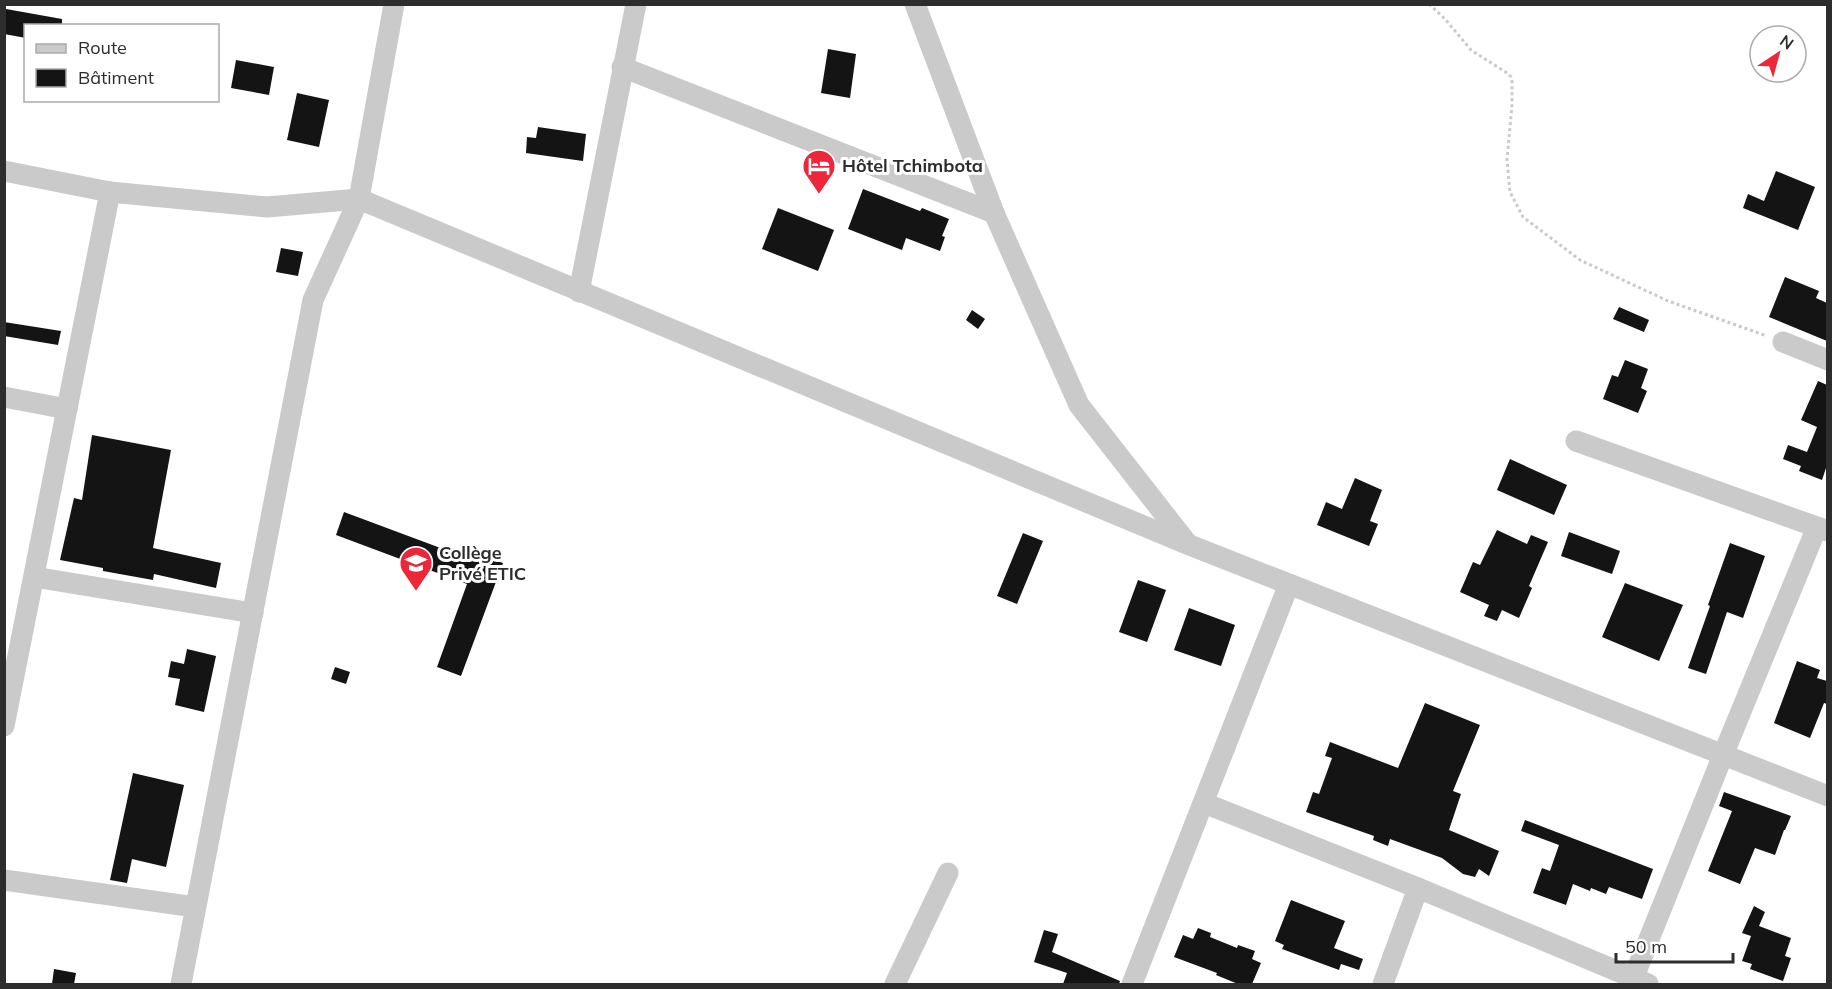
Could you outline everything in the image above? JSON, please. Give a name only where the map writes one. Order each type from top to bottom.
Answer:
[{"type":"street","points":[[181,984],[313,300],[359,199],[394,4]]},
{"type":"street","points":[[579,292],[636,4]]},
{"type":"street","points":[[915,4],[994,213],[1080,405],[1187,544]]},
{"type":"street","points":[[622,67],[994,213]]},
{"type":"street","points":[[4,171],[110,192],[267,207],[359,199],[1187,544],[1827,796]]},
{"type":"street","points":[[4,726],[110,192]]},
{"type":"street","points":[[1783,342],[1827,360]]},
{"type":"street","points":[[4,397],[67,409]]},
{"type":"street","points":[[1204,803],[1418,888],[1638,982],[1723,755],[1822,529],[1576,441]]},
{"type":"street","points":[[34,577],[253,613]]},
{"type":"street","points":[[1132,984],[1289,584]]},
{"type":"street","points":[[895,984],[948,873]]},
{"type":"street","points":[[4,880],[195,907]]},
{"type":"street","points":[[1383,984],[1418,888]]},
{"type":"path","points":[[1429,4],[1445,19],[1471,51],[1511,77],[1512,105],[1507,160],[1510,192],[1523,217],[1580,260],[1668,301],[1783,342]]},
{"type":"building","points":[[6,9],[62,19],[62,24],[24,24],[24,38],[4,34]]},
{"type":"building","points":[[828,49],[856,54],[850,98],[821,93]]},
{"type":"building","points":[[236,60],[274,67],[269,95],[231,88]]},
{"type":"building","points":[[297,93],[329,100],[319,147],[287,140]]},
{"type":"building","points":[[538,127],[586,134],[583,161],[526,153],[527,137],[536,138]]},
{"type":"building","points":[[1776,171],[1815,187],[1798,230],[1743,208],[1748,194],[1764,201]]},
{"type":"building","points":[[863,189],[920,211],[922,208],[949,219],[942,236],[945,237],[940,251],[906,238],[902,250],[848,229]]},
{"type":"building","points":[[778,208],[834,230],[818,271],[762,249]]},
{"type":"building","points":[[281,248],[303,252],[298,276],[276,272]]},
{"type":"building","points":[[1785,277],[1819,291],[1816,298],[1827,303],[1827,341],[1769,317]]},
{"type":"building","points":[[1619,307],[1649,320],[1644,332],[1613,319]]},
{"type":"building","points":[[972,310],[985,319],[978,329],[966,320]]},
{"type":"building","points":[[4,322],[61,331],[58,345],[4,336]]},
{"type":"building","points":[[1625,360],[1648,369],[1641,388],[1647,391],[1638,413],[1603,399],[1612,375],[1618,377]]},
{"type":"building","points":[[1818,381],[1827,385],[1827,465],[1822,480],[1799,471],[1801,466],[1783,459],[1788,445],[1807,452],[1817,427],[1801,420]]},
{"type":"building","points":[[92,435],[171,450],[153,548],[221,563],[216,588],[154,574],[153,580],[60,560],[74,498],[82,500]]},
{"type":"building","points":[[1510,459],[1567,485],[1554,515],[1497,490]]},
{"type":"building","points":[[1355,478],[1382,490],[1370,521],[1378,524],[1369,546],[1317,525],[1326,502],[1342,509]]},
{"type":"building","points":[[344,512],[478,562],[481,555],[503,563],[461,676],[437,667],[467,584],[336,535]]},
{"type":"building","points":[[1497,530],[1527,544],[1531,535],[1548,542],[1529,586],[1532,588],[1519,618],[1502,610],[1497,621],[1484,616],[1489,605],[1460,592],[1473,562],[1480,565]]},
{"type":"building","points":[[1569,532],[1620,551],[1612,574],[1561,556]]},
{"type":"building","points":[[1023,533],[1043,541],[1017,604],[997,596]]},
{"type":"building","points":[[1730,543],[1765,556],[1743,618],[1727,612],[1706,674],[1688,668]]},
{"type":"building","points":[[1138,580],[1166,590],[1147,642],[1119,632]]},
{"type":"building","points":[[1625,583],[1683,605],[1659,661],[1602,637]]},
{"type":"building","points":[[1189,608],[1235,625],[1221,666],[1174,650]]},
{"type":"building","points":[[187,649],[216,656],[204,712],[175,705],[180,679],[168,677],[171,661],[184,664]]},
{"type":"building","points":[[1797,661],[1820,670],[1817,678],[1827,681],[1827,704],[1824,703],[1810,738],[1774,723]]},
{"type":"building","points":[[335,667],[350,672],[346,684],[331,679]]},
{"type":"building","points":[[1425,703],[1480,725],[1453,791],[1461,794],[1449,830],[1499,851],[1489,876],[1479,869],[1475,877],[1463,874],[1442,858],[1390,839],[1388,846],[1373,840],[1374,836],[1306,812],[1313,792],[1319,794],[1332,758],[1325,756],[1330,742],[1398,768]]},
{"type":"building","points":[[133,773],[184,785],[166,867],[132,859],[127,883],[110,880]]},
{"type":"building","points":[[1724,792],[1791,816],[1775,855],[1755,848],[1740,884],[1708,871],[1732,811],[1719,806]]},
{"type":"building","points":[[1525,820],[1653,869],[1642,899],[1609,887],[1606,894],[1573,884],[1566,905],[1533,893],[1542,868],[1550,871],[1559,845],[1521,831]]},
{"type":"building","points":[[1291,900],[1345,921],[1334,948],[1363,959],[1359,970],[1341,964],[1339,970],[1282,949],[1284,945],[1275,941]]},
{"type":"building","points":[[1754,906],[1765,912],[1759,926],[1791,938],[1785,956],[1791,958],[1783,981],[1750,969],[1752,964],[1742,961],[1751,936],[1742,933]]},
{"type":"building","points":[[1198,928],[1211,933],[1210,937],[1237,948],[1238,945],[1255,951],[1252,959],[1261,963],[1252,984],[1238,984],[1216,975],[1217,973],[1174,957],[1183,935],[1193,939]]},
{"type":"building","points":[[1044,930],[1058,934],[1052,952],[1120,981],[1119,984],[1063,984],[1067,973],[1034,962]]},
{"type":"building","points":[[54,969],[76,973],[74,984],[52,984]]},
{"type":"place","name":"Hôtel Tchimbota","points":[[819,195]]},
{"type":"place","name":"Collège Privé ETIC","points":[[416,592]]}]
